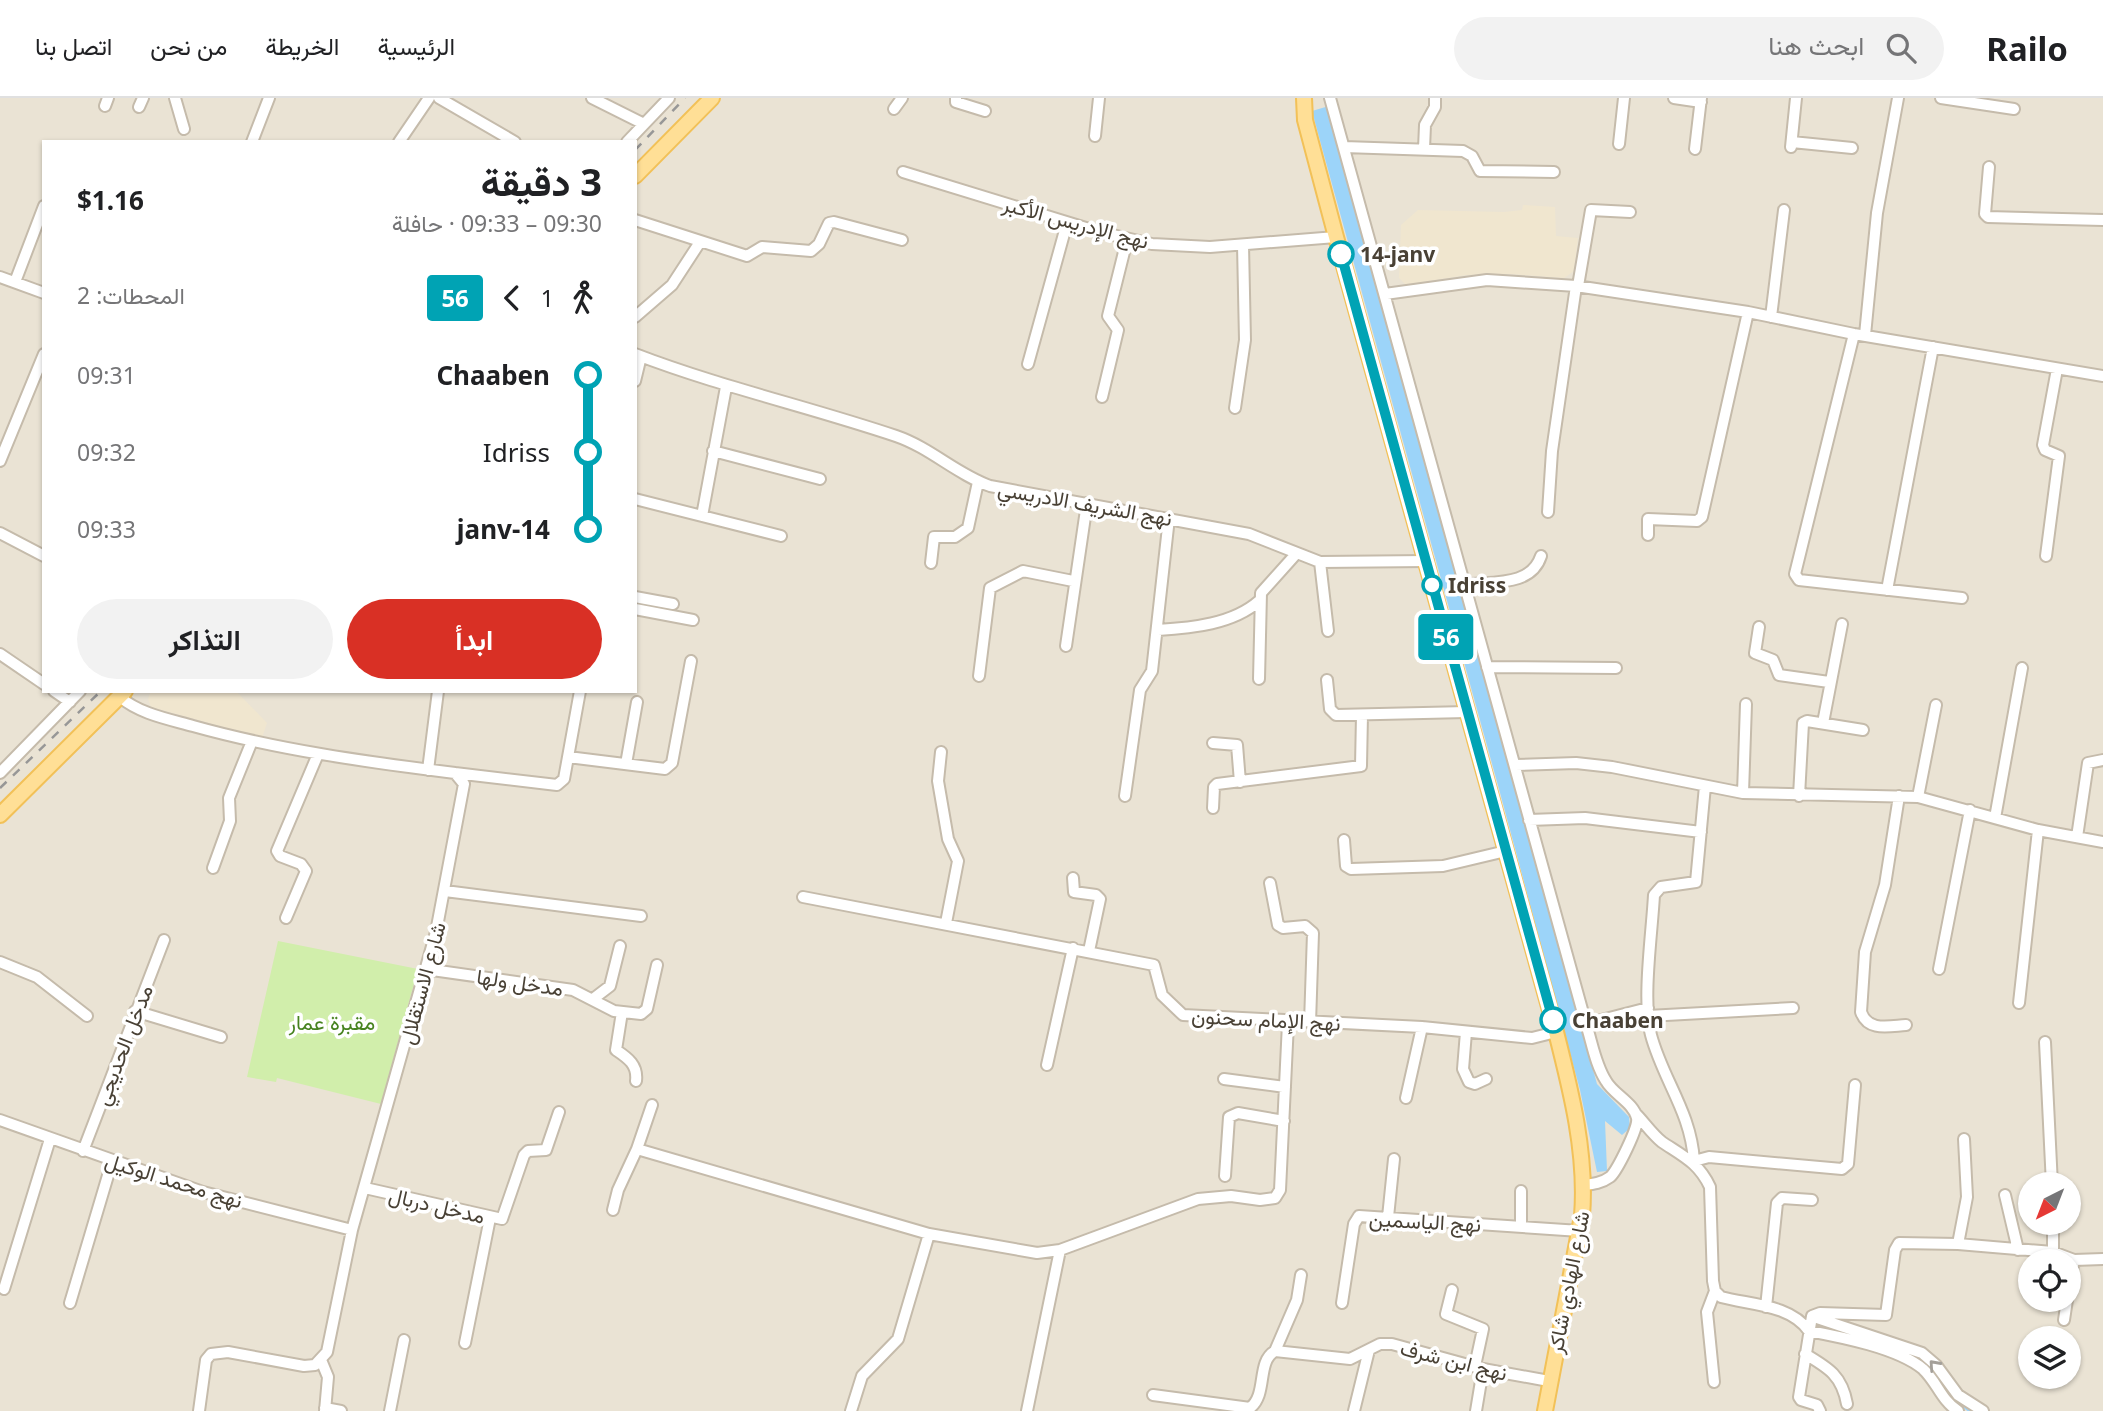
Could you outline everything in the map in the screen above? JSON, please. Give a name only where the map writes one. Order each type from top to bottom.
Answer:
[{"type":"main road","points":[[637,174],[712,98]]},
{"type":"main road","name":"شارع الهادي شاكر","points":[[1304,98],[1305,120],[1336,237],[1428,561],[1466,712],[1556,1032],[1577,1128],[1584,1185],[1580,1231],[1545,1411]]},
{"type":"main road","points":[[0,815],[122,694]]},
{"type":"street","points":[[175,98],[184,129]]},
{"type":"street","points":[[253,140],[269,98]]},
{"type":"street","points":[[400,140],[429,98]]},
{"type":"street","points":[[439,98],[508,140]]},
{"type":"street","points":[[629,140],[669,98]]},
{"type":"street","points":[[894,109],[902,98]]},
{"type":"street","points":[[956,98],[956,102],[985,111]]},
{"type":"street","points":[[1095,135],[1099,98]]},
{"type":"street","points":[[1330,98],[1463,585],[1601,1073],[1660,1140],[1694,1161],[1709,1157],[1842,1169],[1848,1164],[1855,1085]]},
{"type":"street","points":[[1424,149],[1425,125],[1435,107],[1435,98]]},
{"type":"street","points":[[1619,144],[1624,98]]},
{"type":"street","points":[[1674,98],[1701,100],[1695,149]]},
{"type":"street","points":[[1796,98],[1791,145],[1852,148]]},
{"type":"street","points":[[1898,98],[1877,213],[1860,335],[1795,574],[1799,580],[1962,598]]},
{"type":"street","points":[[1941,98],[2014,109]]},
{"type":"street","points":[[597,99],[644,124]]},
{"type":"street","points":[[1344,147],[1467,152],[1477,170],[1554,172]]},
{"type":"street","points":[[1989,167],[1985,214],[1988,217],[2103,220]]},
{"type":"street","name":"نهج الإدريس الأكبر","points":[[903,172],[1127,240],[1210,247],[1336,237]]},
{"type":"street","points":[[1548,512],[1552,450],[1591,210],[1630,212]]},
{"type":"street","points":[[1770,317],[1784,210]]},
{"type":"street","points":[[637,221],[747,256],[762,247],[811,251],[819,244],[829,223],[834,222],[902,240]]},
{"type":"street","points":[[1028,365],[1067,223]]},
{"type":"street","points":[[15,282],[40,228]]},
{"type":"street","points":[[1102,397],[1118,330],[1109,320],[1109,312],[1127,240]]},
{"type":"street","points":[[637,315],[672,285],[700,242]]},
{"type":"street","points":[[1235,408],[1245,340],[1243,245]]},
{"type":"street","points":[[0,277],[42,292]]},
{"type":"street","points":[[1385,294],[1487,280],[1577,286],[1748,312],[1860,335],[2103,376]]},
{"type":"street","points":[[1648,535],[1648,519],[1697,522],[1702,517],[1748,312]]},
{"type":"street","points":[[1887,590],[1933,347]]},
{"type":"street","name":"نهج الشريف الادريسي","points":[[638,355],[726,387],[897,436],[931,450],[978,482],[1249,534],[1320,562],[1428,561]]},
{"type":"street","points":[[0,461],[42,359]]},
{"type":"street","points":[[2046,556],[2059,456],[2045,450],[2043,445],[2057,369]]},
{"type":"street","points":[[702,516],[726,387]]},
{"type":"street","points":[[713,451],[820,479]]},
{"type":"street","points":[[931,563],[934,537],[955,537],[967,530],[978,482]]},
{"type":"street","points":[[637,500],[780,536]]},
{"type":"street","points":[[1066,646],[1073,581],[1087,503]]},
{"type":"street","points":[[1125,796],[1140,690],[1152,671],[1169,518]]},
{"type":"street","points":[[0,533],[42,555]]},
{"type":"street","points":[[1158,630],[1198,628],[1245,613],[1259,601],[1271,581],[1296,554]]},
{"type":"street","points":[[1463,585],[1524,578],[1535,570],[1541,556]]},
{"type":"street","points":[[1320,562],[1328,631]]},
{"type":"street","points":[[979,676],[990,588],[1023,571],[1073,581]]},
{"type":"street","points":[[637,597],[673,604]]},
{"type":"street","points":[[1259,601],[1259,679]]},
{"type":"street","points":[[637,609],[693,620]]},
{"type":"street","points":[[1823,723],[1842,624]]},
{"type":"street","points":[[1759,627],[1755,653],[1772,658],[1777,674],[1829,682]]},
{"type":"street","points":[[0,654],[42,683]]},
{"type":"street","points":[[568,757],[665,769],[672,763],[691,661]]},
{"type":"street","points":[[1487,667],[1616,668]]},
{"type":"street","points":[[1995,818],[2022,668]]},
{"type":"street","points":[[1327,680],[1332,713],[1340,716],[1466,712]]},
{"type":"street","points":[[57,693],[69,702]]},
{"type":"street","points":[[0,773],[78,693]]},
{"type":"street","points":[[428,770],[438,693]]},
{"type":"street","points":[[122,694],[131,706],[163,718],[252,741],[428,770],[557,785],[564,779],[580,693]]},
{"type":"street","points":[[626,764],[637,702]]},
{"type":"street","points":[[1742,793],[1746,704]]},
{"type":"street","points":[[1918,797],[1936,705]]},
{"type":"street","points":[[1213,808],[1214,786],[1358,768],[1364,761],[1363,715]]},
{"type":"street","points":[[1800,796],[1802,726],[1807,720],[1863,730]]},
{"type":"street","points":[[214,868],[230,821],[229,798],[252,741]]},
{"type":"street","points":[[1213,743],[1237,745],[1240,782]]},
{"type":"street","points":[[941,752],[940,790],[948,839],[958,861],[946,923]]},
{"type":"street","points":[[286,918],[306,871],[301,864],[280,856],[277,851],[318,754]]},
{"type":"street","points":[[2077,837],[2088,763],[2091,760],[2103,760]]},
{"type":"street","points":[[1515,765],[1576,764],[1612,767],[1742,793],[1918,797],[2038,830],[2103,842]]},
{"type":"street","name":"شارع الاستقلال","points":[[321,1360],[327,1352],[352,1230],[446,891],[464,793],[464,784],[455,773]]},
{"type":"street","points":[[1704,786],[1696,882],[1661,887],[1654,895],[1648,1012],[1657,1055],[1689,1122],[1694,1161],[1710,1187],[1715,1291],[1707,1312],[1714,1382]]},
{"type":"street","points":[[1899,796],[1885,885],[1865,952],[1861,1012],[1867,1023],[1874,1026],[1906,1025]]},
{"type":"street","points":[[1939,969],[1970,810]]},
{"type":"street","points":[[1529,820],[1576,817],[1701,832]]},
{"type":"street","points":[[2019,1003],[2038,830]]},
{"type":"street","points":[[1343,839],[1349,869],[1449,866],[1506,851]]},
{"type":"street","points":[[1073,878],[1074,892],[1096,895],[1100,899],[1089,951]]},
{"type":"street","points":[[1270,883],[1278,925],[1283,928],[1305,926],[1313,933],[1310,1023]]},
{"type":"street","points":[[446,891],[641,916]]},
{"type":"street","name":"نهج الإمام سحنون","points":[[803,897],[1154,965],[1162,995],[1183,1015],[1288,1023],[1422,1027],[1532,1038],[1556,1032]]},
{"type":"street","name":"مدخل الحديجي","points":[[83,1151],[164,940]]},
{"type":"street","points":[[593,999],[610,986],[620,946]]},
{"type":"street","points":[[1047,1065],[1073,948]]},
{"type":"street","points":[[0,962],[37,977],[87,1016]]},
{"type":"street","points":[[636,1081],[637,1074],[629,1057],[616,1050],[622,1012],[641,1014],[648,1009],[657,965]]},
{"type":"street","name":"مدخل ولها","points":[[425,969],[573,989],[622,1012]]},
{"type":"street","points":[[1586,1024],[1648,1012],[1793,1009]]},
{"type":"street","points":[[135,1011],[221,1037]]},
{"type":"street","points":[[637,1149],[929,1234],[1037,1253],[1060,1250],[1198,1199],[1231,1196],[1260,1200],[1275,1198],[1280,1190],[1288,1023]]},
{"type":"street","points":[[1406,1098],[1422,1027]]},
{"type":"street","points":[[1466,1032],[1463,1069],[1469,1082],[1475,1084],[1486,1079]]},
{"type":"street","points":[[2045,1042],[2051,1172]]},
{"type":"street","points":[[1224,1079],[1285,1087]]},
{"type":"street","points":[[613,1210],[618,1190],[637,1149],[652,1105]]},
{"type":"street","name":"مدخل دربال","points":[[365,1188],[498,1220],[505,1216],[524,1155],[528,1151],[546,1150],[551,1143],[559,1112]]},
{"type":"street","points":[[1584,1185],[1610,1177],[1637,1125],[1634,1112]]},
{"type":"street","points":[[1225,1176],[1230,1116],[1238,1113],[1284,1121]]},
{"type":"street","name":"نهج محمد الوكيل","points":[[0,1120],[112,1162],[203,1192],[352,1230]]},
{"type":"street","points":[[1628,1143],[1642,1138],[1660,1140]]},
{"type":"street","points":[[4,1289],[50,1139]]},
{"type":"street","points":[[1958,1244],[1966,1197],[1964,1139]]},
{"type":"street","points":[[1388,1217],[1394,1159]]},
{"type":"street","points":[[70,1303],[112,1162]]},
{"type":"street","points":[[1521,1191],[1521,1227]]},
{"type":"street","points":[[1806,1318],[1820,1313],[1883,1317],[1887,1313],[1895,1250],[1899,1243],[1958,1244],[2018,1250],[2005,1195]]},
{"type":"street","points":[[1766,1307],[1777,1203],[1782,1198],[1812,1200]]},
{"type":"street","name":"نهج الياسمين","points":[[1342,1303],[1355,1220],[1364,1215],[1580,1231]]},
{"type":"street","points":[[466,1343],[490,1218]]},
{"type":"street","points":[[851,1411],[862,1376],[898,1339],[929,1234]]},
{"type":"street","points":[[1027,1411],[1060,1250]]},
{"type":"street","points":[[2081,1260],[2103,1259]]},
{"type":"street","points":[[1153,1395],[1188,1406],[1250,1408],[1260,1395],[1267,1359],[1275,1351],[1297,1300],[1301,1275]]},
{"type":"street","points":[[1451,1290],[1446,1314],[1483,1329],[1476,1411]]},
{"type":"street","points":[[1715,1291],[1721,1297],[1858,1329],[1922,1353],[1936,1365],[1958,1395],[1983,1411]]},
{"type":"street","points":[[2064,1320],[2065,1312]]},
{"type":"street","points":[[1806,1318],[1809,1331],[1799,1397],[1817,1405],[1820,1411]]},
{"type":"street","points":[[1809,1331],[1850,1339],[1913,1363],[1926,1372],[1942,1398],[1958,1411]]},
{"type":"street","points":[[390,1411],[404,1340]]},
{"type":"street","name":"نهج ابن شرف","points":[[1275,1351],[1350,1359],[1380,1344],[1392,1344],[1479,1367],[1549,1381]]},
{"type":"street","points":[[1354,1411],[1369,1350]]},
{"type":"street","points":[[199,1411],[206,1360],[211,1354],[228,1352],[304,1366],[315,1365],[321,1360],[328,1377],[325,1409],[341,1411]]},
{"type":"street","points":[[1805,1354],[1833,1370],[1844,1387],[1847,1404]]},
{"type":"shaded area","points":[[0,98],[2103,98],[2103,1411],[0,1411]]},
{"type":"shaded area","points":[[1523,205],[1555,207],[1556,236],[1578,238],[1574,271],[1564,278],[1511,274],[1466,275],[1406,285],[1399,278],[1401,225],[1418,210],[1504,212],[1522,210]]},
{"type":"shaded area","points":[[150,693],[238,693],[267,723],[262,738],[151,707],[148,699]]},
{"type":"green space","name":"مقبرة عمار","points":[[278,941],[418,969],[381,1104],[277,1078],[276,1082],[247,1077]]},
{"type":"water","points":[[1329,106],[1597,1084],[1629,1117],[1630,1128],[1622,1135],[1605,1121],[1607,1171],[1597,1172],[1580,1090],[1312,111]]},
{"type":"waterway","points":[[1815,1325],[1836,1330]]},
{"type":"waterway","points":[[1912,1356],[1929,1367],[1954,1398],[1970,1411]]},
{"type":"railway","points":[[637,148],[685,98]]},
{"type":"railway","points":[[0,788],[99,693]]},
{"type":"bus line","name":"56","points":[[1341,254],[1553,1020]]},
{"type":"place","name":"14-janv","points":[[1341,254]]},
{"type":"place","name":"Idriss","points":[[1432,585]]},
{"type":"place","name":"Chaaben","points":[[1553,1020]]}]
